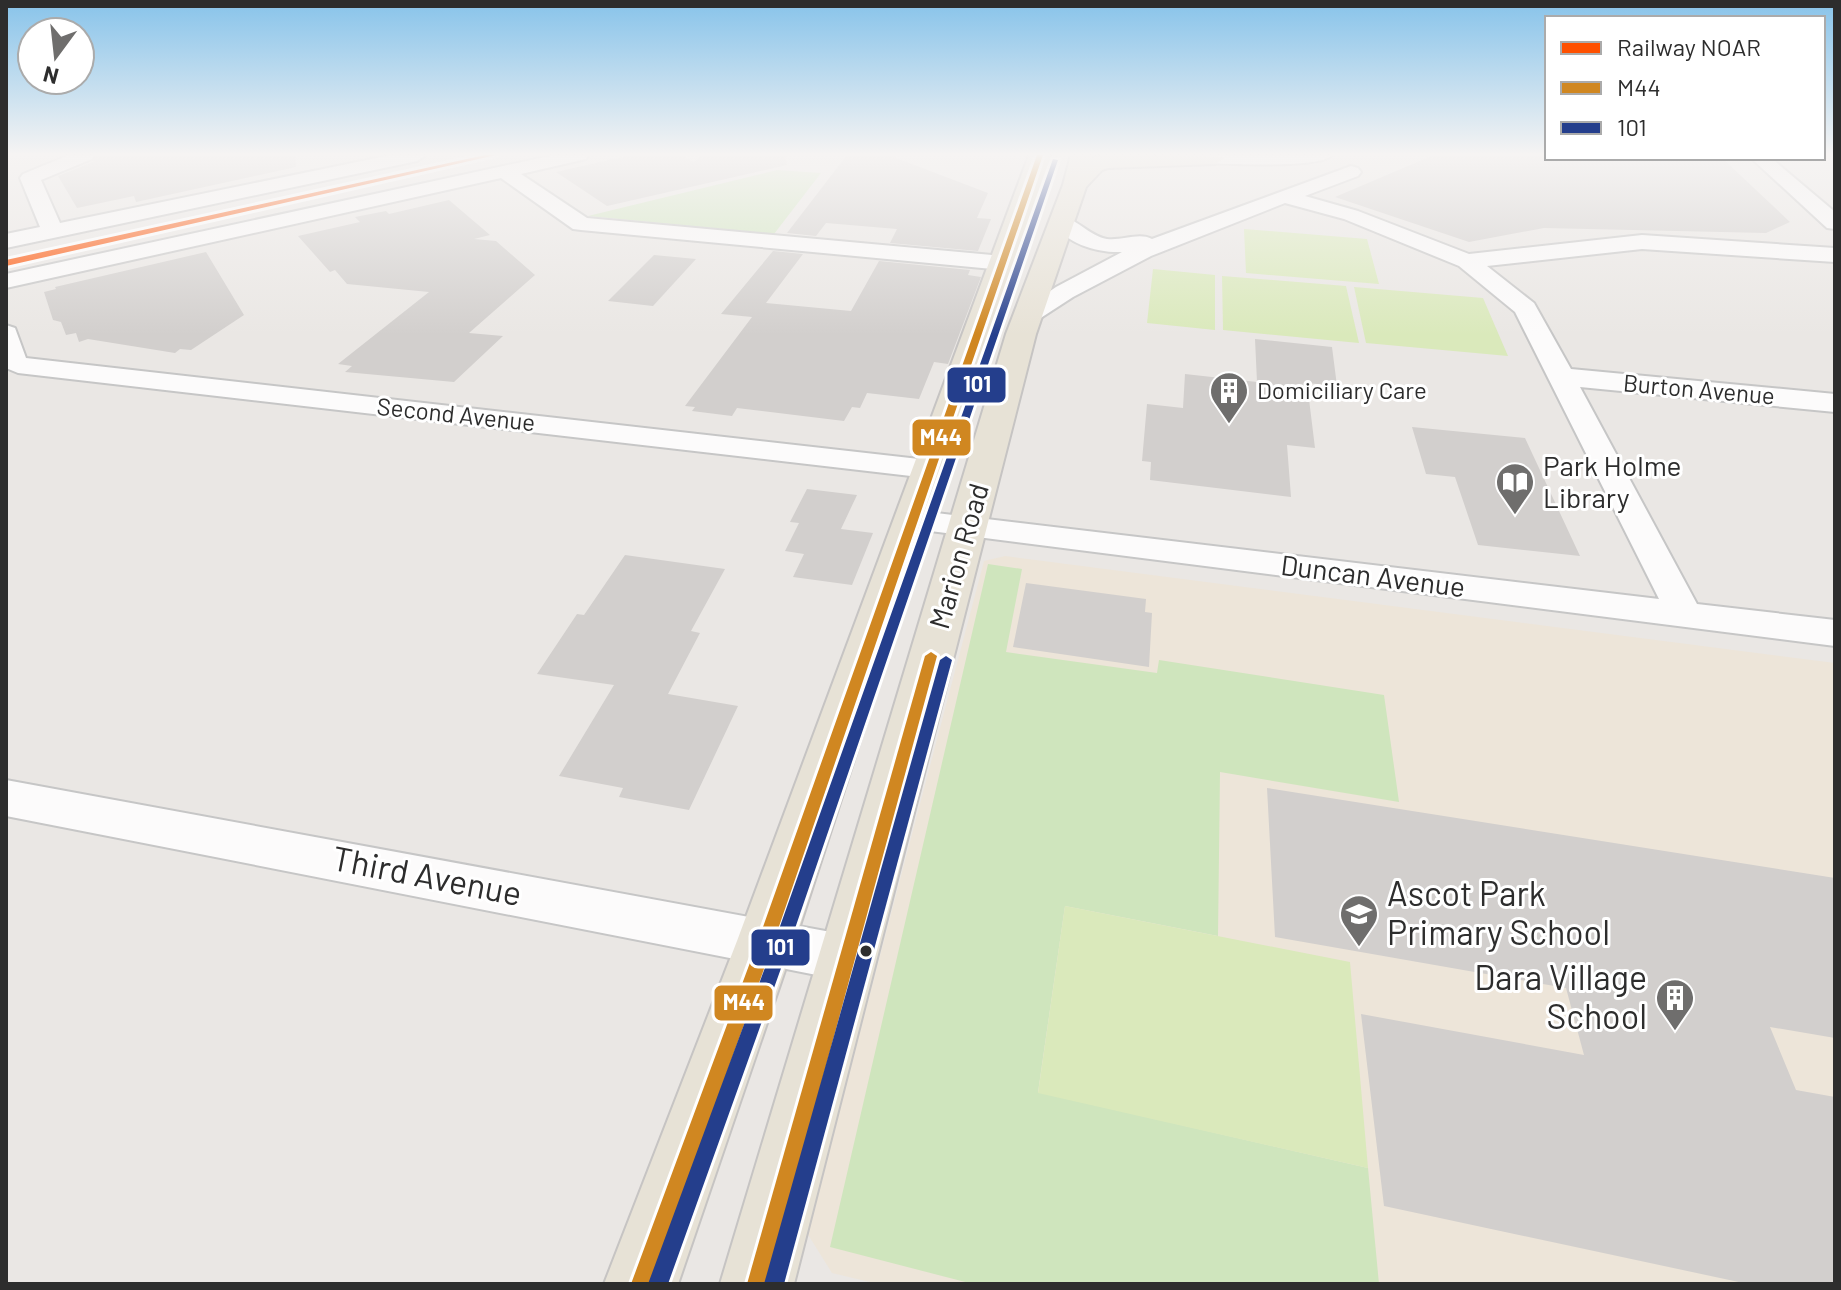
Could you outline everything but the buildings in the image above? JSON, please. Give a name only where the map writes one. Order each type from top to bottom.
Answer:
[{"type":"main road","name":"Marion Road","points":[[641,1284],[766,941],[928,469],[1003,263],[1015,215]]},
{"type":"main road","name":"Marion Road","points":[[757,1284],[1027,316],[1064,215]]},
{"type":"street","points":[[45,215],[52,231]]},
{"type":"street","points":[[6,241],[128,215]]},
{"type":"street","points":[[6,281],[304,215]]},
{"type":"street","points":[[564,215],[581,224],[1003,263]]},
{"type":"street","points":[[1027,316],[1069,286],[1192,229],[1230,215]]},
{"type":"street","points":[[1352,215],[1467,261],[1525,308],[1685,615]]},
{"type":"street","points":[[1062,222],[1079,239],[1101,246],[1130,245],[1192,229]]},
{"type":"street","points":[[1467,261],[1642,242],[1835,255]]},
{"type":"street","name":"Second Avenue","points":[[6,333],[12,358],[18,365],[928,469]]},
{"type":"street","name":"Burton Avenue","points":[[1563,377],[1835,403]]},
{"type":"street","name":"Duncan Avenue","points":[[911,520],[1835,633]]},
{"type":"street","name":"Third Avenue","points":[[6,798],[847,958]]},
{"type":"shaded area","name":"Ascot Park Primary School","points":[[1005,556],[1835,663],[1835,1284],[878,1284],[832,1273],[807,1233],[984,561]]},
{"type":"green space","points":[[591,215],[788,215],[774,234],[588,216]]},
{"type":"green space","points":[[1244,229],[1367,239],[1379,284],[1246,273]]},
{"type":"green space","points":[[1153,269],[1215,275],[1215,330],[1147,323]]},
{"type":"green space","points":[[1222,276],[1346,286],[1359,343],[1223,330]]},
{"type":"green space","points":[[1354,287],[1483,298],[1508,356],[1366,343]]},
{"type":"green space","points":[[988,564],[1022,569],[1006,652],[1157,673],[1159,660],[1384,695],[1399,802],[1220,772],[1218,936],[1065,906],[1038,1092],[1368,1168],[1379,1284],[973,1284],[830,1247]]},
{"type":"green space","points":[[1065,906],[1350,962],[1368,1168],[1038,1093]]},
{"type":"rail line","name":"NOAR","points":[[6,263],[222,215]]},
{"type":"transit line","name":"M44","points":[[641,1284],[766,941],[1019,215]]},
{"type":"transit line","name":"101","points":[[658,1284],[781,946],[1036,215]]},
{"type":"transit line","name":"M44","points":[[757,1284],[931,656]]},
{"type":"transit line","name":"101","points":[[774,1284],[946,660]]},
{"type":"place","name":"Domiciliary Care","points":[[1229,425]]},
{"type":"place","name":"Park Holme Library","points":[[1515,516]]},
{"type":"place","name":"Ascot Park Primary School","points":[[1359,948]]},
{"type":"place","name":"Dara Village School","points":[[1675,1032]]}]
